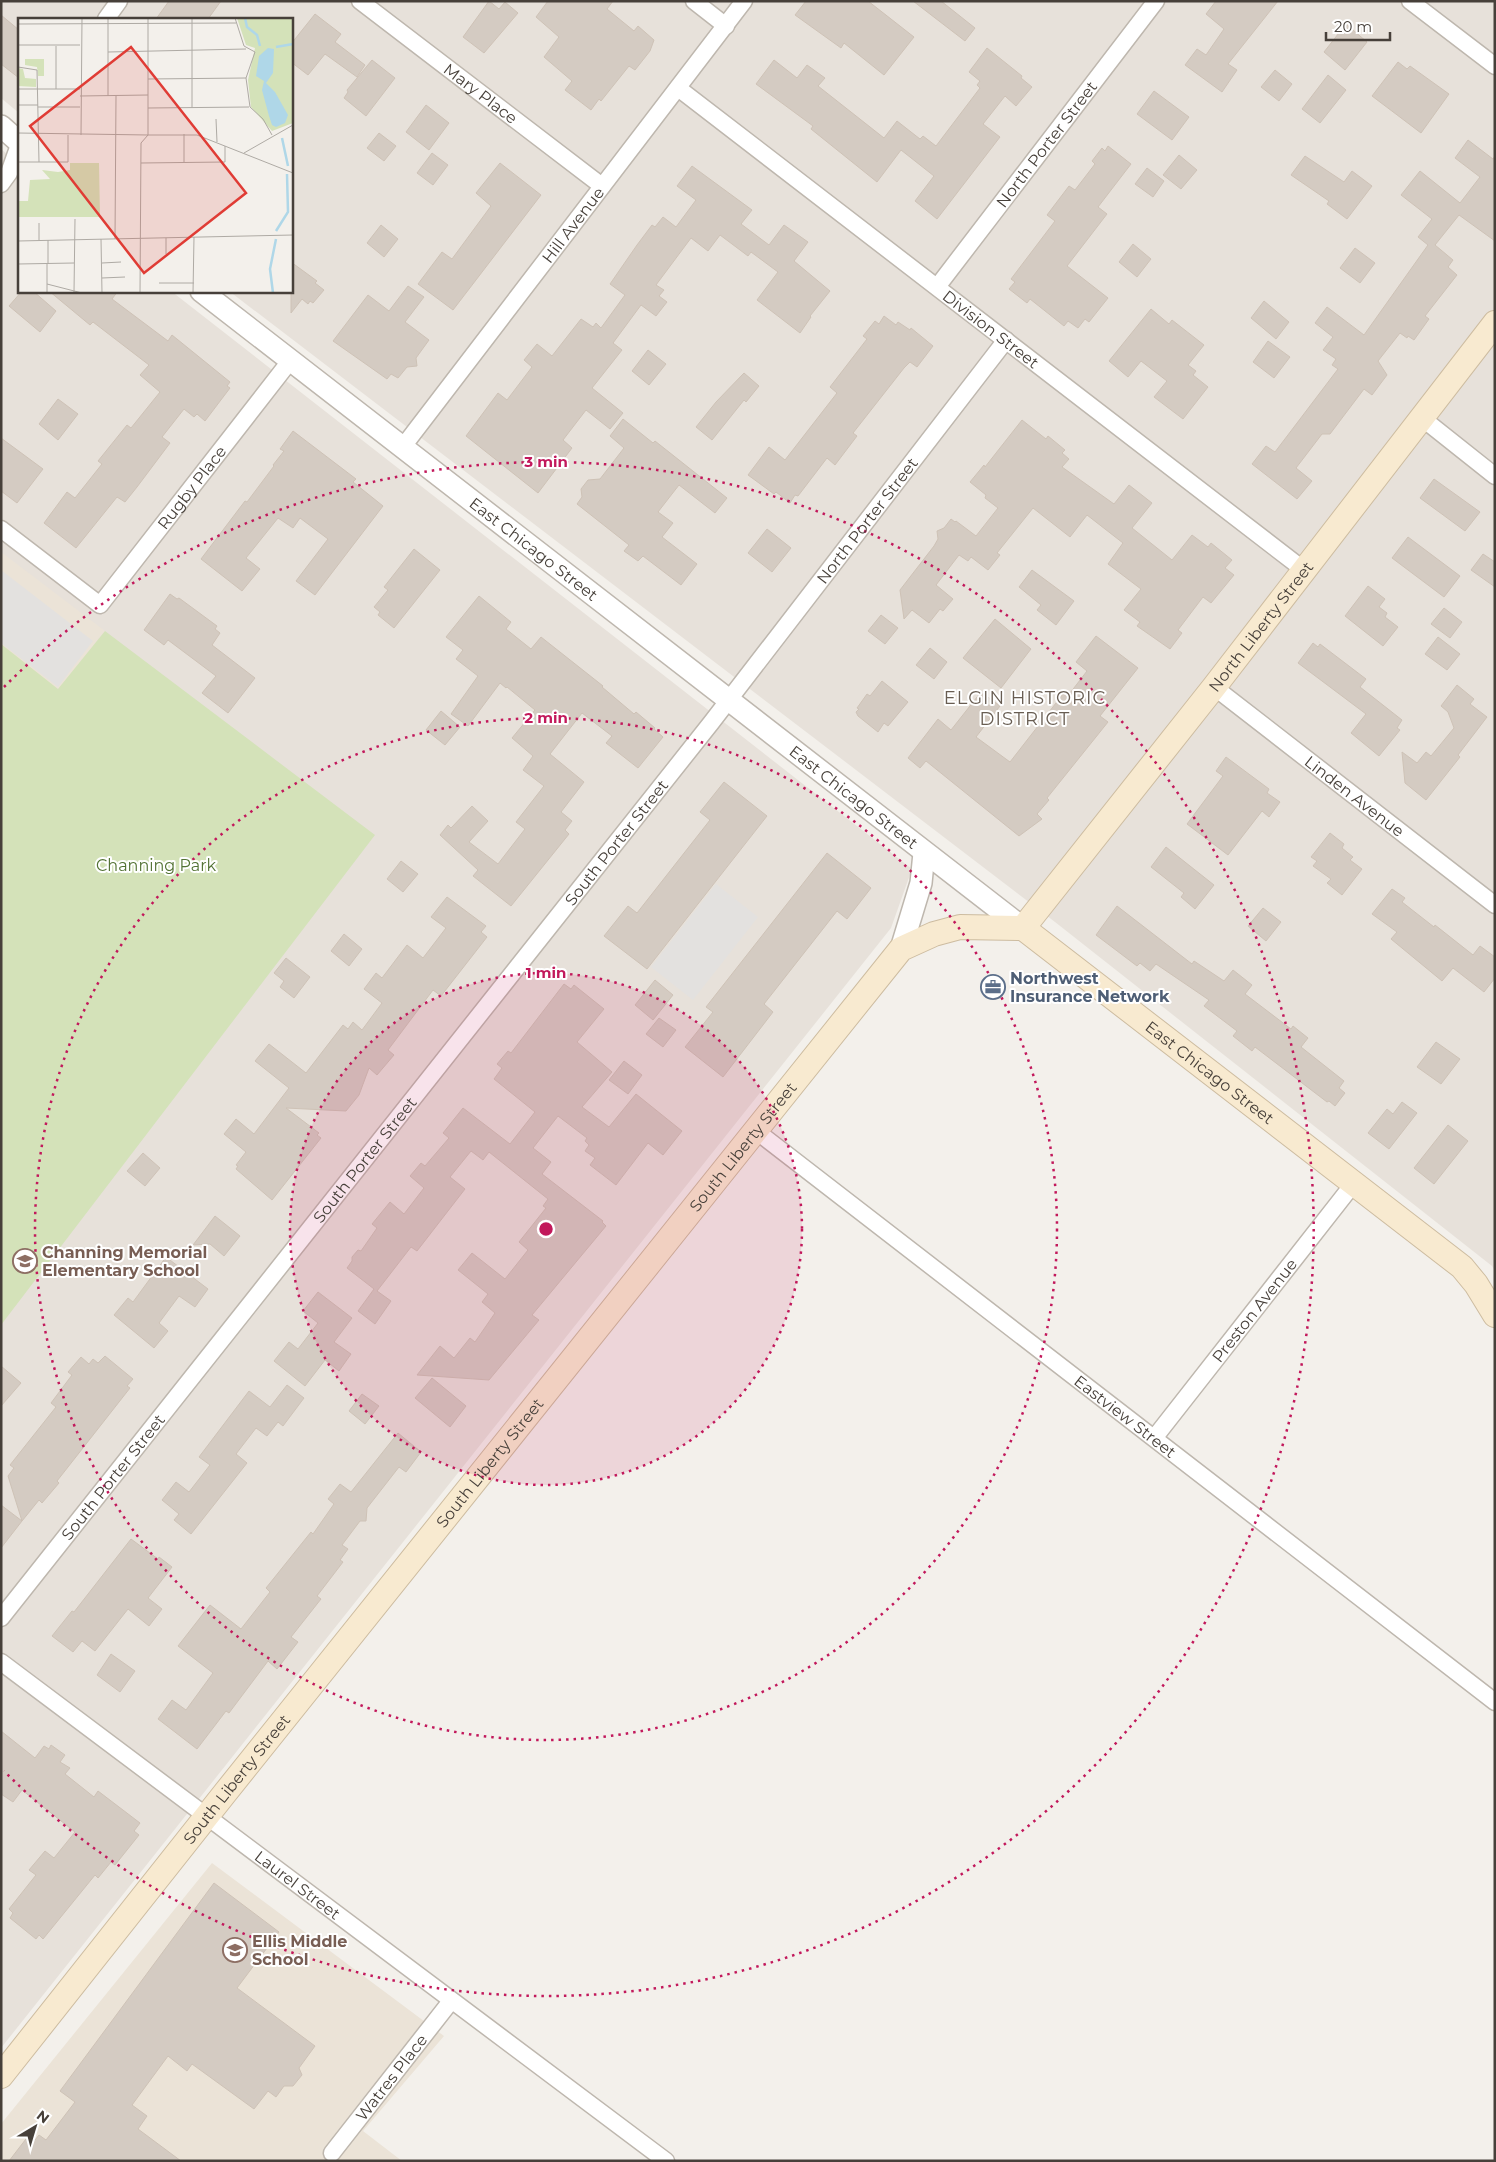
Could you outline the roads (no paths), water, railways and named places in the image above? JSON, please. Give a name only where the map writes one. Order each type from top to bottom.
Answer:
[{"type":"main road","name":"North Liberty Street","points":[[1023,928],[1214,687],[1495,323]]},
{"type":"main road","name":"South Liberty Street","points":[[1,2076],[206,1816],[901,948],[934,934],[960,926],[1023,928]]},
{"type":"main road","name":"East Chicago Street","points":[[1023,928],[1462,1267],[1476,1284],[1495,1315]]},
{"type":"street","points":[[107,18],[119,1]]},
{"type":"street","name":"Mary Place","points":[[360,1],[602,186]]},
{"type":"street","points":[[694,1],[726,26]]},
{"type":"street","name":"Hill Avenue","points":[[402,448],[744,1]]},
{"type":"street","name":"North Porter Street","points":[[937,288],[1156,1]]},
{"type":"street","points":[[1410,1],[1495,66]]},
{"type":"street","name":"Division Street","points":[[678,88],[1304,570]]},
{"type":"street","points":[[1,126],[18,142]]},
{"type":"street","points":[[1,184],[9,172],[18,146]]},
{"type":"street","name":"East Chicago Street","points":[[202,292],[1023,928]]},
{"type":"street","name":"North Porter Street","points":[[728,701],[1006,340]]},
{"type":"street","name":"Rugby Place","points":[[1,530],[100,605],[290,361]]},
{"type":"street","points":[[1422,418],[1495,476]]},
{"type":"street","name":"Linden Avenue","points":[[1214,687],[1495,904]]},
{"type":"street","name":"South Porter Street","points":[[1,1618],[728,701]]},
{"type":"street","points":[[901,948],[921,883],[924,853]]},
{"type":"street","name":"Eastview Street","points":[[755,1130],[1155,1437],[1495,1702]]},
{"type":"street","name":"Preston Avenue","points":[[1155,1437],[1354,1184]]},
{"type":"street","name":"Laurel Street","points":[[1,1662],[666,2161]]},
{"type":"street","name":"Watres Place","points":[[332,2153],[451,2001]]},
{"type":"place","name":"Northwest Insurance Network","points":[[993,987]]},
{"type":"place","name":"Channing Memorial Elementary School","points":[[25,1261]]},
{"type":"place","name":"Ellis Middle School","points":[[235,1950]]},
{"type":"district","name":"ELGIN HISTORIC DISTRICT","points":[[1025,708]]},
{"type":"park label","name":"Channing Park","points":[[156,865]]}]
